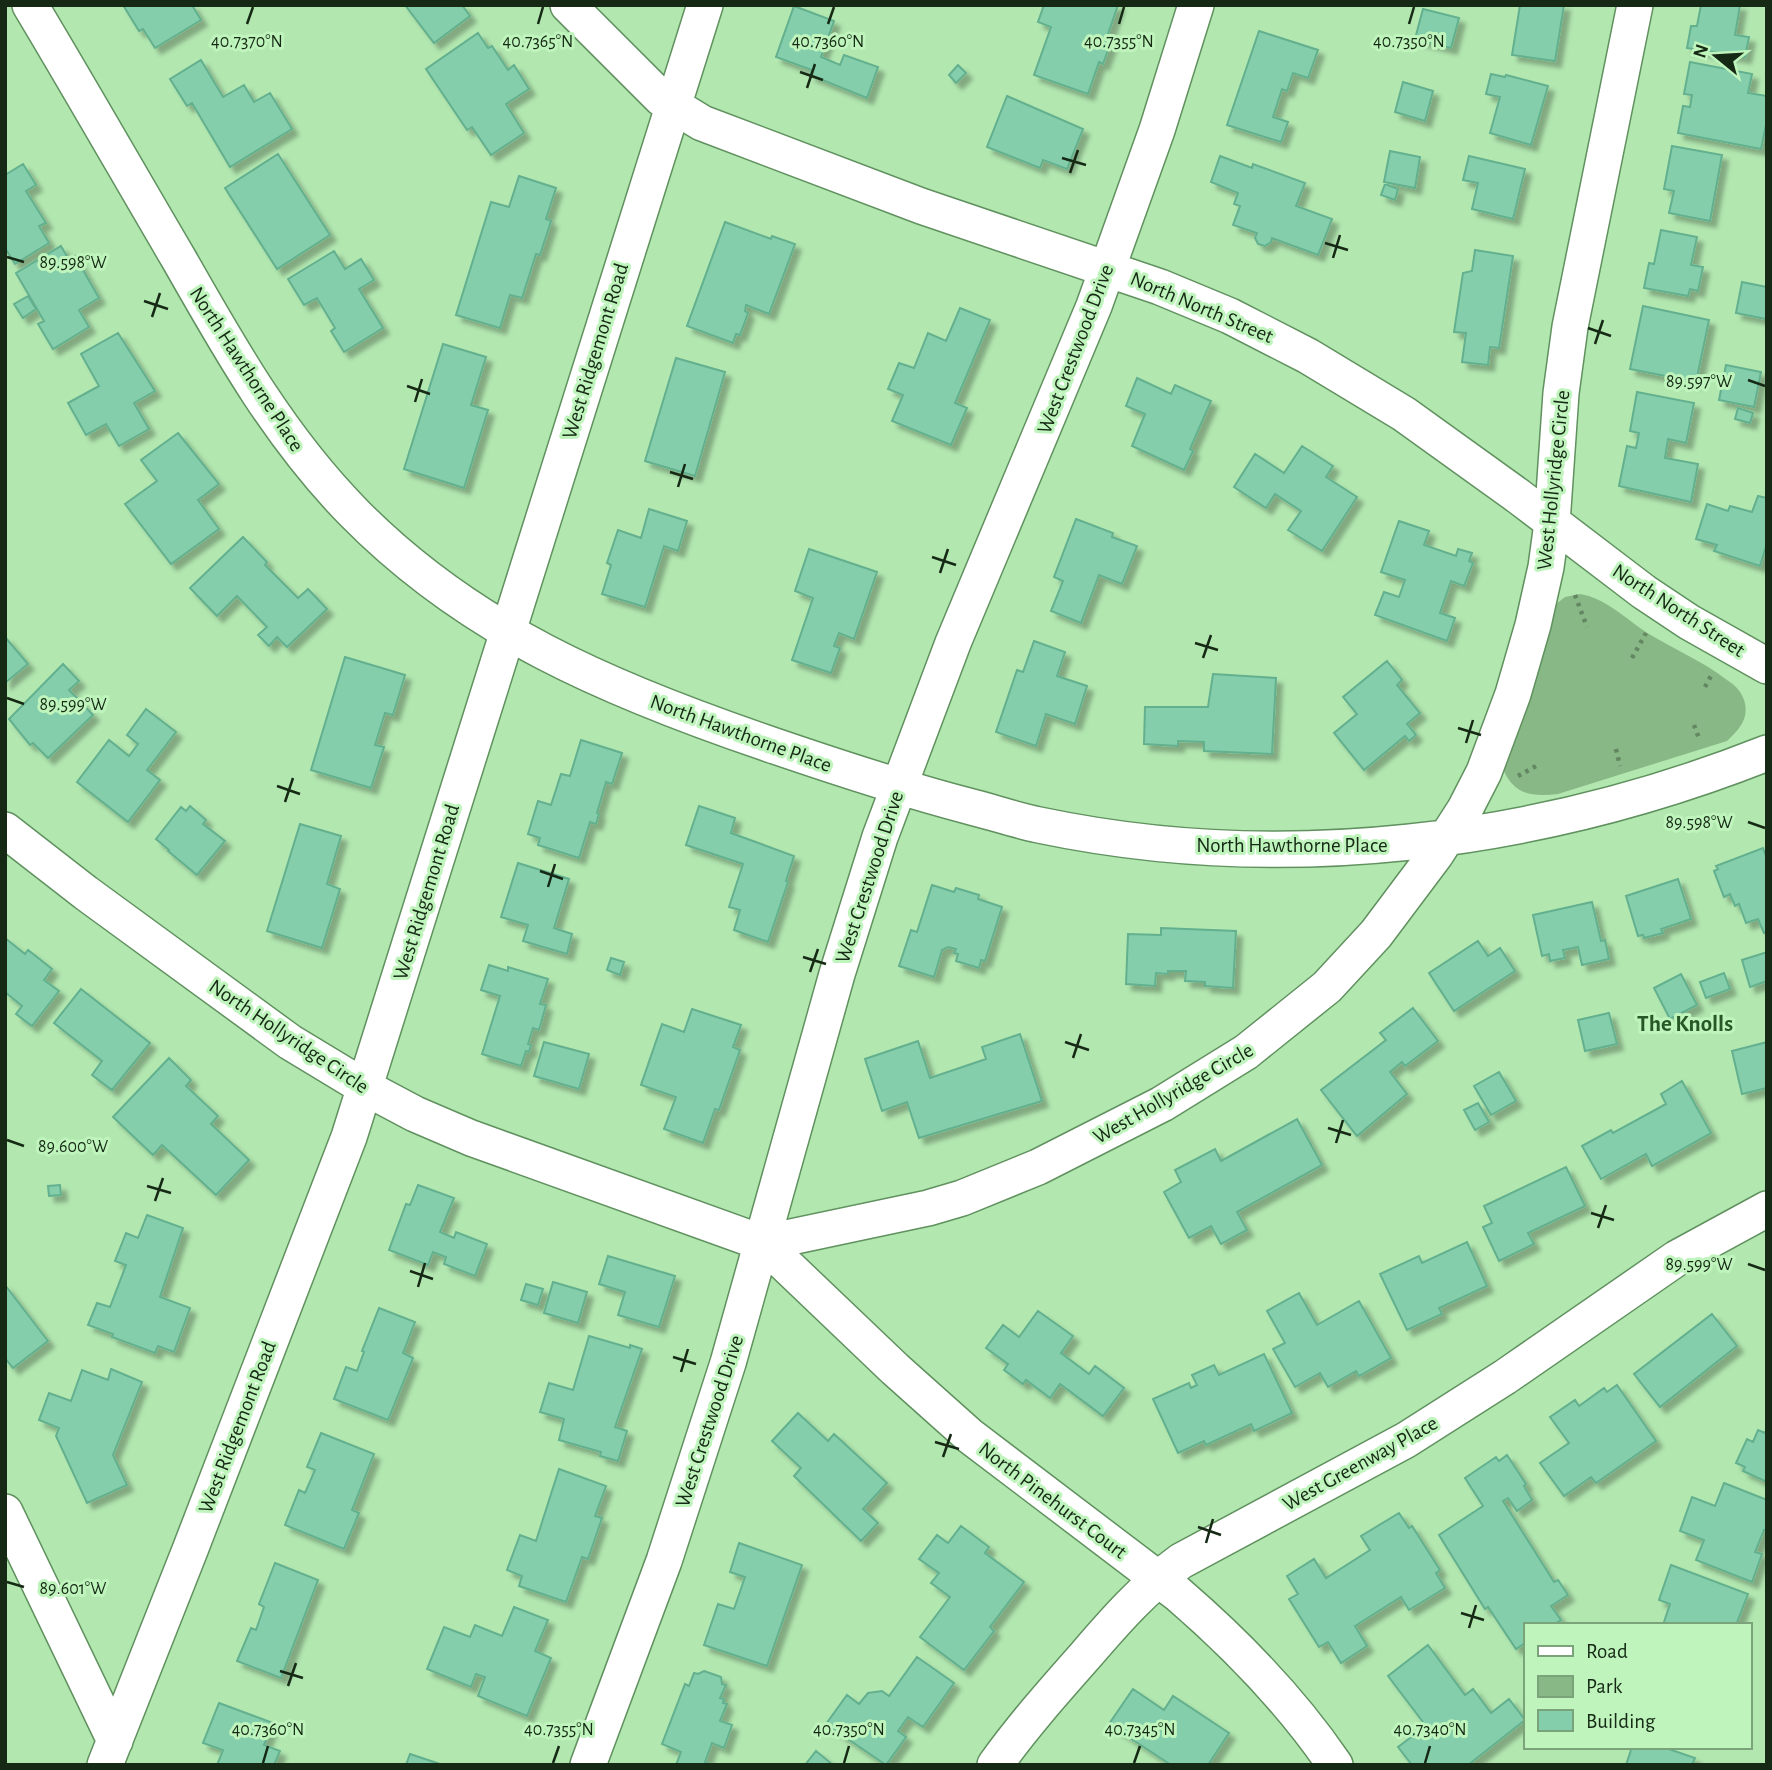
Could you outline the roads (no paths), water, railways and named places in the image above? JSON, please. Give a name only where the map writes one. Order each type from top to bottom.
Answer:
[{"type":"street","name":"North Hawthorne Place","points":[[30,5],[238,362],[278,425],[325,482],[365,524],[438,587],[507,633],[594,676],[670,708],[898,787],[1034,825],[1182,845],[1263,849],[1322,848],[1392,846],[1446,838],[1630,800],[1692,781],[1767,753]]},
{"type":"street","name":"North North Street","points":[[568,5],[632,72],[672,106],[712,127],[877,190],[1108,268],[1230,316],[1308,356],[1404,414],[1681,617],[1767,666]]},
{"type":"street","name":"West Ridgemont Road","points":[[110,1753],[366,1088],[705,5]]},
{"type":"street","name":"West Crestwood Drive","points":[[588,1765],[664,1561],[728,1363],[840,962],[898,787],[950,652],[1108,268],[1173,85],[1196,5]]},
{"type":"street","name":"West Hollyridge Circle","points":[[763,1242],[928,1208],[994,1186],[1119,1127],[1202,1080],[1263,1039],[1327,987],[1390,917],[1446,838],[1484,772],[1513,694],[1542,587],[1552,523],[1561,393],[1570,327],[1635,5]]},
{"type":"street","name":"North Hollyridge Circle","points":[[5,830],[290,1042],[366,1088],[415,1114],[471,1138],[763,1242]]},
{"type":"street","name":"West Greenway Place","points":[[995,1765],[1062,1681],[1157,1579],[1207,1545],[1415,1434],[1505,1377],[1677,1258],[1767,1209]]},
{"type":"street","name":"North Pinehurst Court","points":[[763,1242],[976,1441],[1194,1608],[1240,1653],[1302,1721],[1335,1765]]},
{"type":"street","points":[[5,1512],[110,1753]]},
{"type":"district","name":"The Knolls","points":[[1685,1023]]}]
